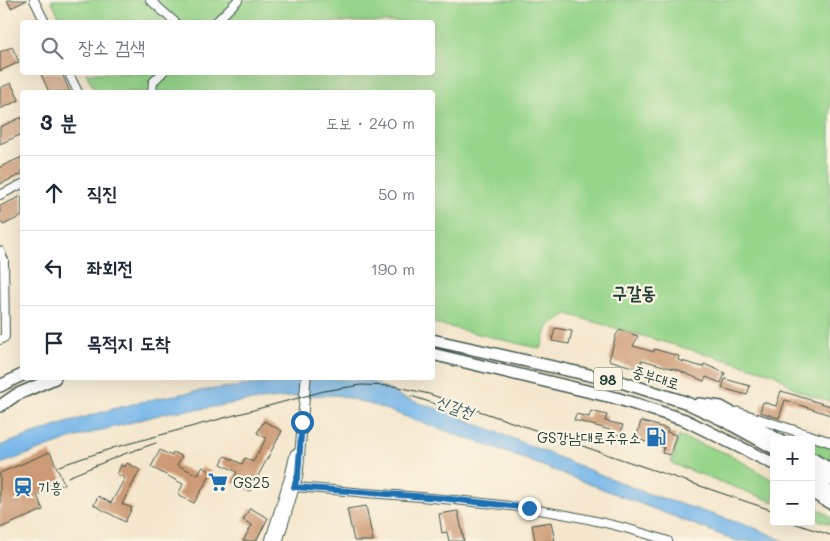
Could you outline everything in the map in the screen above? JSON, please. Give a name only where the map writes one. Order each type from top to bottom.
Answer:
[{"type":"main road","name":"중부대로","points":[[435,341],[621,382],[685,402],[721,418],[770,446]]},
{"type":"main road","name":"98","points":[[435,355],[616,398],[685,420],[770,462]]},
{"type":"main road","points":[[0,386],[20,376]]},
{"type":"main road","points":[[0,406],[16,395],[50,380]]},
{"type":"main road","points":[[685,402],[721,407],[772,436]]},
{"type":"main road","points":[[815,460],[830,469]]},
{"type":"main road","points":[[815,471],[830,480]]},
{"type":"main road","points":[[815,483],[830,492]]},
{"type":"main road","points":[[815,494],[830,503]]},
{"type":"street","points":[[34,0],[44,20]]},
{"type":"street","points":[[150,0],[173,20]]},
{"type":"street","points":[[218,20],[238,0]]},
{"type":"street","points":[[70,75],[77,90]]},
{"type":"street","points":[[152,90],[153,82],[160,75]]},
{"type":"street","points":[[0,195],[20,185]]},
{"type":"street","points":[[0,251],[4,260],[2,321],[5,337],[0,340]]},
{"type":"street","points":[[270,541],[290,487],[298,475],[306,380]]},
{"type":"street","points":[[721,407],[830,442]]},
{"type":"street","points":[[278,541],[290,487]]},
{"type":"street","points":[[290,487],[441,498],[529,508],[577,516],[627,528],[668,541]]},
{"type":"green space","points":[[51,0],[830,0],[830,402],[798,391],[775,374],[567,314],[548,326],[541,349],[435,323],[435,90],[94,90],[87,75],[435,75],[435,20],[61,20]]},
{"type":"green space","points":[[746,418],[804,436],[778,436]]},
{"type":"green space","points":[[679,436],[731,455],[770,479],[770,500],[671,463]]},
{"type":"green space","points":[[815,439],[830,444],[830,465],[815,456]]},
{"type":"green space","points":[[815,507],[830,516],[830,524],[815,518]]},
{"type":"water","points":[[301,380],[371,381],[404,398],[445,411],[646,493],[755,528],[785,541],[737,541],[530,461],[376,406],[338,395],[298,396],[170,412],[73,438],[0,464],[0,446],[60,425],[119,407],[159,398],[240,386]]},
{"type":"building","points":[[7,0],[27,0],[11,8]]},
{"type":"building","points":[[12,47],[19,62],[0,71],[0,52]]},
{"type":"building","points":[[41,75],[62,75],[69,90],[48,90]]},
{"type":"building","points":[[11,83],[19,100],[0,109],[0,88]]},
{"type":"building","points":[[20,118],[20,135],[0,144],[0,127]]},
{"type":"building","points":[[20,158],[20,175],[0,184],[0,167]]},
{"type":"building","points":[[20,197],[20,217],[3,225],[0,219],[0,206]]},
{"type":"building","points":[[555,328],[572,331],[569,344],[552,341]]},
{"type":"building","points":[[620,330],[638,336],[633,346],[654,352],[654,349],[679,356],[678,360],[703,367],[704,364],[725,373],[721,383],[706,377],[704,381],[682,371],[642,360],[639,369],[609,360],[616,335]]},
{"type":"building","points":[[725,379],[750,386],[747,395],[722,388]]},
{"type":"building","points":[[781,391],[830,406],[830,415],[785,400],[779,418],[760,412],[763,402],[776,406]]},
{"type":"building","points":[[591,411],[607,415],[605,421],[623,425],[620,435],[610,433],[610,430],[574,420],[576,414],[589,417]]},
{"type":"building","points":[[264,421],[282,431],[250,491],[232,482],[237,472],[221,464],[225,456],[242,464],[245,458],[253,462],[266,438],[257,433]]},
{"type":"building","name":"GS강남대로주유소","points":[[641,421],[668,429],[667,432],[676,435],[670,455],[662,453],[664,447],[636,439]]},
{"type":"building","points":[[160,450],[172,456],[173,452],[182,456],[177,465],[198,475],[202,467],[212,472],[194,503],[178,495],[183,484],[151,467]]},
{"type":"building","name":"기흥","points":[[50,452],[64,484],[37,495],[43,510],[0,528],[0,473]]},
{"type":"building","points":[[127,463],[140,470],[122,504],[132,508],[125,522],[94,505],[98,496],[111,503],[125,478],[117,474],[121,465],[125,467]]},
{"type":"building","points":[[366,506],[373,541],[354,541],[347,509]]},
{"type":"building","points":[[250,508],[268,518],[256,541],[243,541],[252,525],[243,520]]},
{"type":"building","points":[[458,511],[464,541],[449,541],[447,532],[442,533],[439,514]]},
{"type":"building","points":[[551,522],[555,541],[535,541],[532,525]]},
{"type":"tram line","points":[[59,466],[116,447],[324,391],[361,385],[394,386],[429,394],[770,510]]},
{"type":"tram line","points":[[411,396],[445,407]]},
{"type":"tram line","points":[[68,477],[156,443]]},
{"type":"tram line","points":[[802,526],[830,535]]},
{"type":"place","name":"GS강남대로주유소","points":[[656,437]]},
{"type":"place","name":"GS25","points":[[218,482]]},
{"type":"place","name":"기흥","points":[[23,487]]},
{"type":"district","name":"구갈동","points":[[634,292]]},
{"type":"route","points":[[302,422],[298,475],[294,487],[490,502],[529,508]]},
{"type":"water label","name":"신갈천","points":[[455,406]]}]
